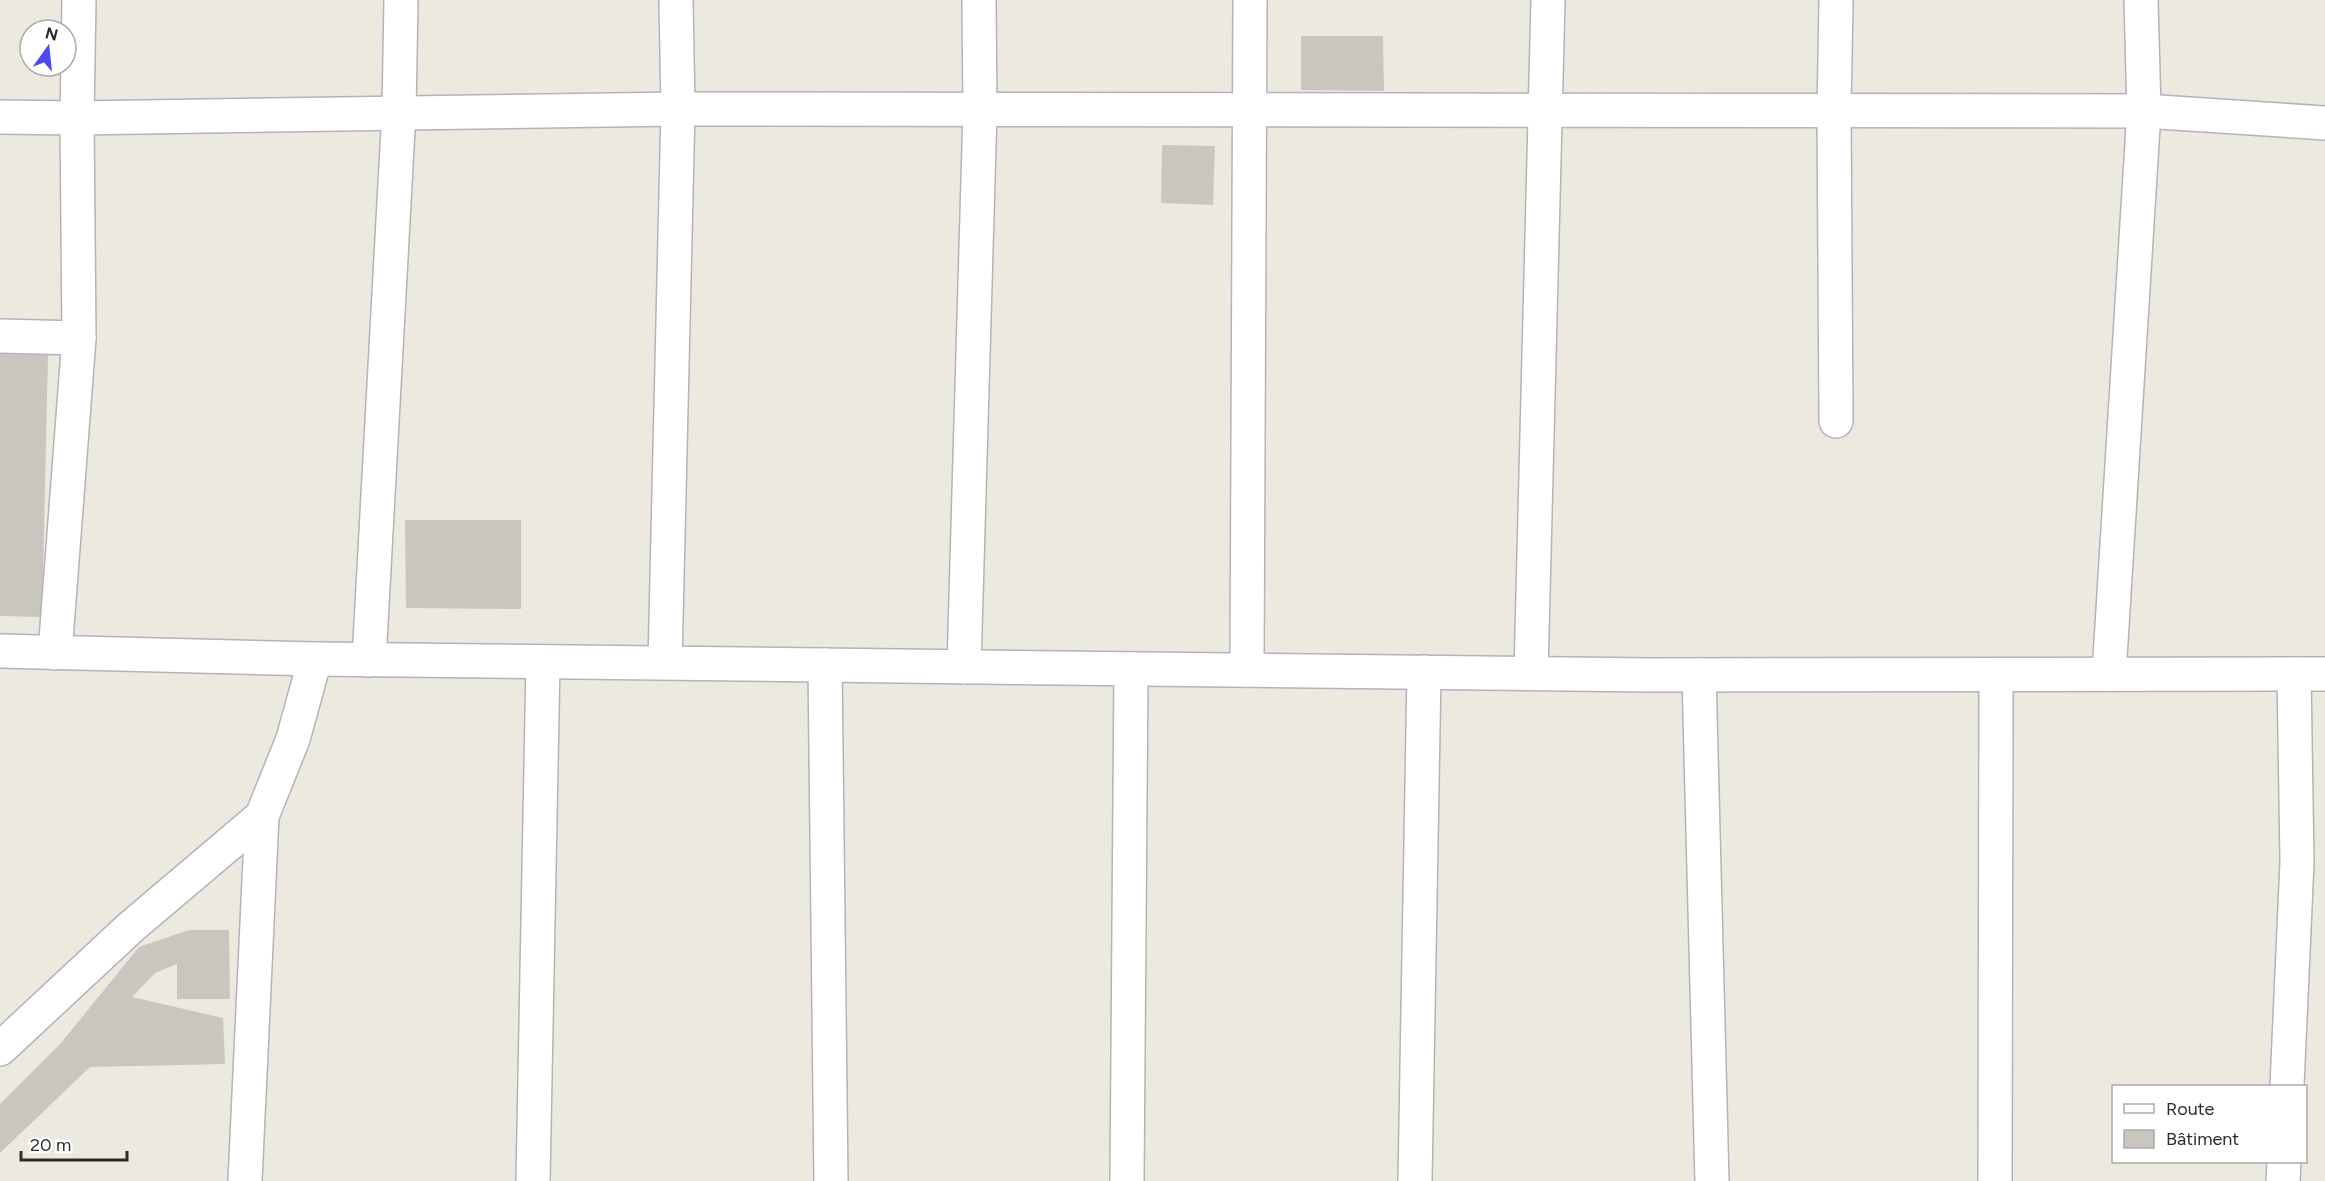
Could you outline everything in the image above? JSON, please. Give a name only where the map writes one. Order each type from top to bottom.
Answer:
[{"type":"street","points":[[55,653],[79,338],[77,118],[79,0]]},
{"type":"street","points":[[369,660],[399,111],[401,0]]},
{"type":"street","points":[[665,663],[678,109],[676,0]]},
{"type":"street","points":[[964,667],[980,110],[979,0]]},
{"type":"street","points":[[1247,670],[1250,0]]},
{"type":"street","points":[[1531,673],[1548,0]]},
{"type":"street","points":[[1836,0],[1834,112],[1836,422]]},
{"type":"street","points":[[2109,674],[2144,111],[2140,0]]},
{"type":"street","points":[[0,117],[77,118],[399,111],[678,109],[2144,111],[2325,123]]},
{"type":"street","points":[[0,336],[79,338]]},
{"type":"street","points":[[0,651],[369,660],[1699,675],[2310,674],[2297,862],[2287,1085]]},
{"type":"street","points":[[245,1181],[262,816],[293,739],[315,659]]},
{"type":"street","points":[[533,1181],[543,662]]},
{"type":"street","points":[[825,665],[831,1181]]},
{"type":"street","points":[[1127,1181],[1131,669]]},
{"type":"street","points":[[1414,1181],[1424,672]]},
{"type":"street","points":[[1699,675],[1712,1181]]},
{"type":"street","points":[[1995,1181],[1996,675]]},
{"type":"street","points":[[0,1049],[131,927],[262,816]]},
{"type":"street","points":[[2283,1181],[2284,1163]]},
{"type":"building","points":[[1301,36],[1383,36],[1384,91],[1301,90]]},
{"type":"building","points":[[1162,145],[1215,146],[1213,205],[1161,203]]},
{"type":"building","points":[[0,354],[48,355],[42,617],[0,616]]},
{"type":"building","points":[[405,520],[521,520],[521,609],[406,608]]},
{"type":"building","points":[[189,930],[229,930],[230,999],[177,999],[177,964],[155,973],[132,997],[223,1018],[225,1064],[90,1067],[0,1153],[0,1104],[61,1043],[139,947]]}]
